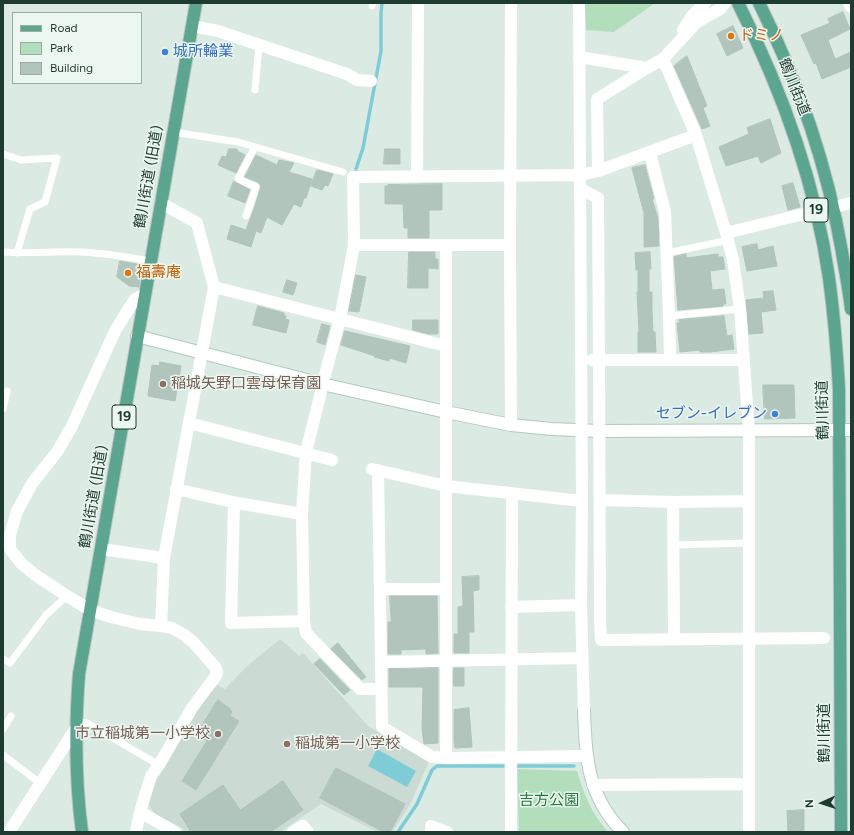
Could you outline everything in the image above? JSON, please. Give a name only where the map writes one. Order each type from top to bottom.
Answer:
[{"type":"main road","name":"鶴川街道 (旧道)","points":[[82,832],[76,768],[76,725],[79,674],[196,3]]},
{"type":"main road","name":"鶴川街道","points":[[738,3],[781,95],[798,142],[816,211],[829,277],[839,389],[845,430],[841,832]]},
{"type":"main road","name":"鶴川街道","points":[[759,3],[788,65],[817,145],[834,207],[851,309]]},
{"type":"street","points":[[417,176],[418,3]]},
{"type":"street","points":[[511,3],[511,424]]},
{"type":"street","points":[[579,3],[582,479],[581,605],[586,756],[593,785],[603,806],[616,825],[624,832]]},
{"type":"street","points":[[678,42],[684,28],[692,16],[705,3]]},
{"type":"street","points":[[598,171],[597,99],[663,59],[698,22],[720,8],[725,3]]},
{"type":"street","points":[[192,26],[218,31],[347,74],[357,80],[371,81]]},
{"type":"street","points":[[579,56],[647,68]]},
{"type":"street","points":[[663,59],[696,135],[728,236],[740,309],[748,431],[749,832]]},
{"type":"street","points":[[325,375],[340,319],[354,245],[354,177],[580,175],[598,171],[696,135]]},
{"type":"street","points":[[650,153],[664,212],[667,253],[670,359]]},
{"type":"street","points":[[581,189],[598,198],[601,640],[824,638]]},
{"type":"street","points":[[161,203],[197,223],[214,287],[164,558],[161,626]]},
{"type":"street","points":[[834,207],[851,203]]},
{"type":"street","points":[[728,236],[816,211]]},
{"type":"street","points":[[354,245],[510,246]]},
{"type":"street","points":[[446,245],[446,758]]},
{"type":"street","points":[[214,287],[446,346]]},
{"type":"street","points":[[136,832],[140,812],[151,776],[192,708],[217,673],[216,668],[194,643],[183,634],[172,628],[140,624],[90,610],[67,596],[34,574],[21,563],[10,549],[10,535],[17,511],[33,482],[57,452],[72,426],[115,331],[135,299],[145,294]]},
{"type":"street","points":[[137,336],[322,384],[446,412],[511,424],[552,429],[599,431],[845,430]]},
{"type":"street","points":[[581,360],[744,360]]},
{"type":"street","points":[[321,392],[306,452],[302,514],[304,621],[306,633],[360,689],[381,689]]},
{"type":"street","points":[[189,423],[306,452],[332,460]]},
{"type":"street","points":[[582,501],[446,486],[375,470],[380,589],[382,727],[432,757],[586,756]]},
{"type":"street","points":[[582,479],[599,480]]},
{"type":"street","points":[[176,489],[234,502],[302,514]]},
{"type":"street","points":[[511,832],[512,494]]},
{"type":"street","points":[[600,500],[673,502],[748,501]]},
{"type":"street","points":[[234,502],[231,622],[304,621]]},
{"type":"street","points":[[673,502],[674,639]]},
{"type":"street","points":[[101,549],[164,558]]},
{"type":"street","points":[[380,589],[446,589]]},
{"type":"street","points":[[511,606],[581,605]]},
{"type":"street","points":[[582,622],[600,621]]},
{"type":"street","points":[[381,662],[582,658]]},
{"type":"street","points":[[9,832],[76,725]]},
{"type":"street","points":[[593,785],[749,784]]},
{"type":"street","points":[[140,812],[175,832]]},
{"type":"street","points":[[294,832],[303,826],[308,832]]},
{"type":"street","points":[[431,832],[431,826],[447,832]]},
{"type":"lane","points":[[255,90],[259,45]]},
{"type":"lane","points":[[173,132],[238,142],[299,158],[343,172]]},
{"type":"lane","points":[[246,216],[256,187],[238,180],[255,147]]},
{"type":"lane","points":[[3,154],[21,160],[57,158],[45,202],[30,209],[17,253]]},
{"type":"lane","points":[[667,253],[728,236]]},
{"type":"lane","points":[[3,252],[80,252],[115,255],[151,261]]},
{"type":"lane","points":[[669,316],[740,309]]},
{"type":"lane","points":[[3,409],[7,391]]},
{"type":"lane","points":[[674,545],[748,543]]},
{"type":"lane","points":[[3,659],[10,663],[46,615],[67,596]]},
{"type":"lane","points":[[3,728],[12,716]]},
{"type":"lane","points":[[76,725],[87,723],[159,765]]},
{"type":"lane","points":[[3,755],[40,783]]},
{"type":"shaded area","name":"稲城第一小学校","points":[[280,639],[299,656],[303,653],[368,726],[429,761],[410,805],[392,832],[378,832],[321,804],[280,832],[185,832],[183,829],[154,813],[148,803],[156,779],[196,709],[217,685],[225,689],[246,667]]},
{"type":"green space","points":[[585,3],[655,3],[614,32],[586,30]]},
{"type":"green space","name":"吉方公園","points":[[517,769],[577,771],[582,788],[589,803],[597,818],[608,832],[519,832]]},
{"type":"water","points":[[377,749],[416,771],[407,787],[368,766]]},
{"type":"building","points":[[843,12],[850,29],[828,40],[835,59],[851,52],[851,67],[822,79],[816,63],[814,64],[801,35],[830,23],[828,19]]},
{"type":"building","points":[[733,26],[743,48],[727,56],[717,34]]},
{"type":"building","points":[[687,56],[707,106],[703,108],[710,126],[702,129],[674,66]]},
{"type":"building","points":[[770,119],[781,153],[761,163],[758,156],[726,166],[719,147],[749,134],[747,128]]},
{"type":"building","points":[[229,149],[237,149],[237,151],[245,155],[236,173],[218,165],[222,156],[226,157]]},
{"type":"building","points":[[385,149],[400,149],[400,164],[384,164]]},
{"type":"building","points":[[256,155],[277,165],[279,160],[294,163],[289,172],[312,179],[306,198],[304,198],[301,207],[294,204],[282,225],[267,217],[261,233],[256,231],[251,247],[227,239],[231,225],[246,230],[255,206],[261,186],[258,182],[245,177]]},
{"type":"building","points":[[645,165],[654,199],[652,199],[658,218],[659,246],[644,247],[644,213],[632,168]]},
{"type":"building","points":[[317,170],[333,174],[328,186],[325,185],[322,190],[311,186]]},
{"type":"building","points":[[234,181],[250,190],[245,203],[228,196]]},
{"type":"building","points":[[793,183],[800,207],[788,210],[782,186]]},
{"type":"building","points":[[442,184],[442,210],[429,210],[429,238],[408,238],[408,228],[404,228],[403,204],[385,204],[385,186]]},
{"type":"building","points":[[757,244],[758,250],[773,246],[777,266],[747,271],[742,247]]},
{"type":"building","points":[[409,252],[435,252],[435,259],[438,259],[438,269],[428,268],[428,288],[408,288]]},
{"type":"building","points":[[650,252],[651,269],[649,269],[649,292],[652,292],[653,332],[655,332],[656,352],[638,352],[638,270],[636,270],[635,253]]},
{"type":"building","points":[[686,254],[686,258],[718,254],[718,257],[723,257],[725,269],[710,271],[712,290],[724,289],[726,304],[723,304],[723,306],[678,310],[674,257]]},
{"type":"building","points":[[120,261],[142,265],[139,287],[129,286],[117,277]]},
{"type":"building","points":[[356,275],[366,277],[359,312],[349,311]]},
{"type":"building","points":[[287,280],[297,283],[293,295],[283,292]]},
{"type":"building","points":[[773,291],[776,310],[761,312],[763,333],[749,334],[746,300],[764,298],[763,292]]},
{"type":"building","points":[[258,306],[284,313],[286,316],[285,319],[289,320],[286,333],[253,325]]},
{"type":"building","points":[[724,316],[727,336],[732,335],[734,349],[710,352],[700,352],[700,350],[680,352],[677,323],[680,323],[679,320]]},
{"type":"building","points":[[413,320],[438,320],[438,334],[429,334],[413,330]]},
{"type":"building","points":[[322,324],[330,326],[325,345],[317,342]]},
{"type":"building","points":[[345,331],[410,346],[406,363],[389,358],[389,361],[374,357],[375,356],[341,345]]},
{"type":"building","points":[[160,362],[181,366],[175,401],[148,396],[152,365],[159,366]]},
{"type":"building","points":[[763,385],[794,385],[795,418],[765,419]]},
{"type":"building","points":[[479,576],[479,590],[473,591],[474,632],[469,632],[469,653],[454,653],[454,634],[458,634],[458,607],[463,606],[462,577]]},
{"type":"building","points":[[390,596],[437,596],[438,653],[426,654],[426,649],[401,650],[401,654],[388,654],[388,622],[391,622]]},
{"type":"building","points":[[338,643],[366,677],[362,680],[331,649]]},
{"type":"building","points":[[320,659],[350,690],[344,695],[314,664]]},
{"type":"building","points":[[438,668],[438,743],[424,744],[422,729],[423,687],[389,687],[389,669]]},
{"type":"building","points":[[454,668],[464,668],[464,686],[454,686]]},
{"type":"building","points":[[218,700],[232,712],[230,716],[239,721],[196,790],[182,781],[207,741],[197,734]]},
{"type":"building","points":[[469,708],[472,747],[455,748],[454,710]]},
{"type":"building","points":[[336,768],[405,804],[390,832],[384,832],[320,798]]},
{"type":"building","points":[[283,781],[303,810],[270,832],[191,832],[180,814],[223,785],[240,810]]},
{"type":"building","points":[[804,810],[804,832],[788,832],[787,811]]},
{"type":"waterway","points":[[356,169],[363,148],[381,51],[382,3]]},
{"type":"waterway","points":[[398,832],[417,804],[432,770],[437,766],[503,766]]},
{"type":"waterway","points":[[515,766],[574,766]]},
{"type":"place","name":"ドミノ","points":[[731,36]]},
{"type":"place","name":"城所輪業","points":[[165,52]]},
{"type":"place","name":"福壽庵","points":[[128,273]]},
{"type":"place","name":"稲城矢野口雲母保育園","points":[[163,384]]},
{"type":"place","name":"セブン-イレブン","points":[[775,414]]},
{"type":"place","name":"市立稲城第一小学校","points":[[218,734]]},
{"type":"place","name":"稲城第一小学校","points":[[287,744]]}]
